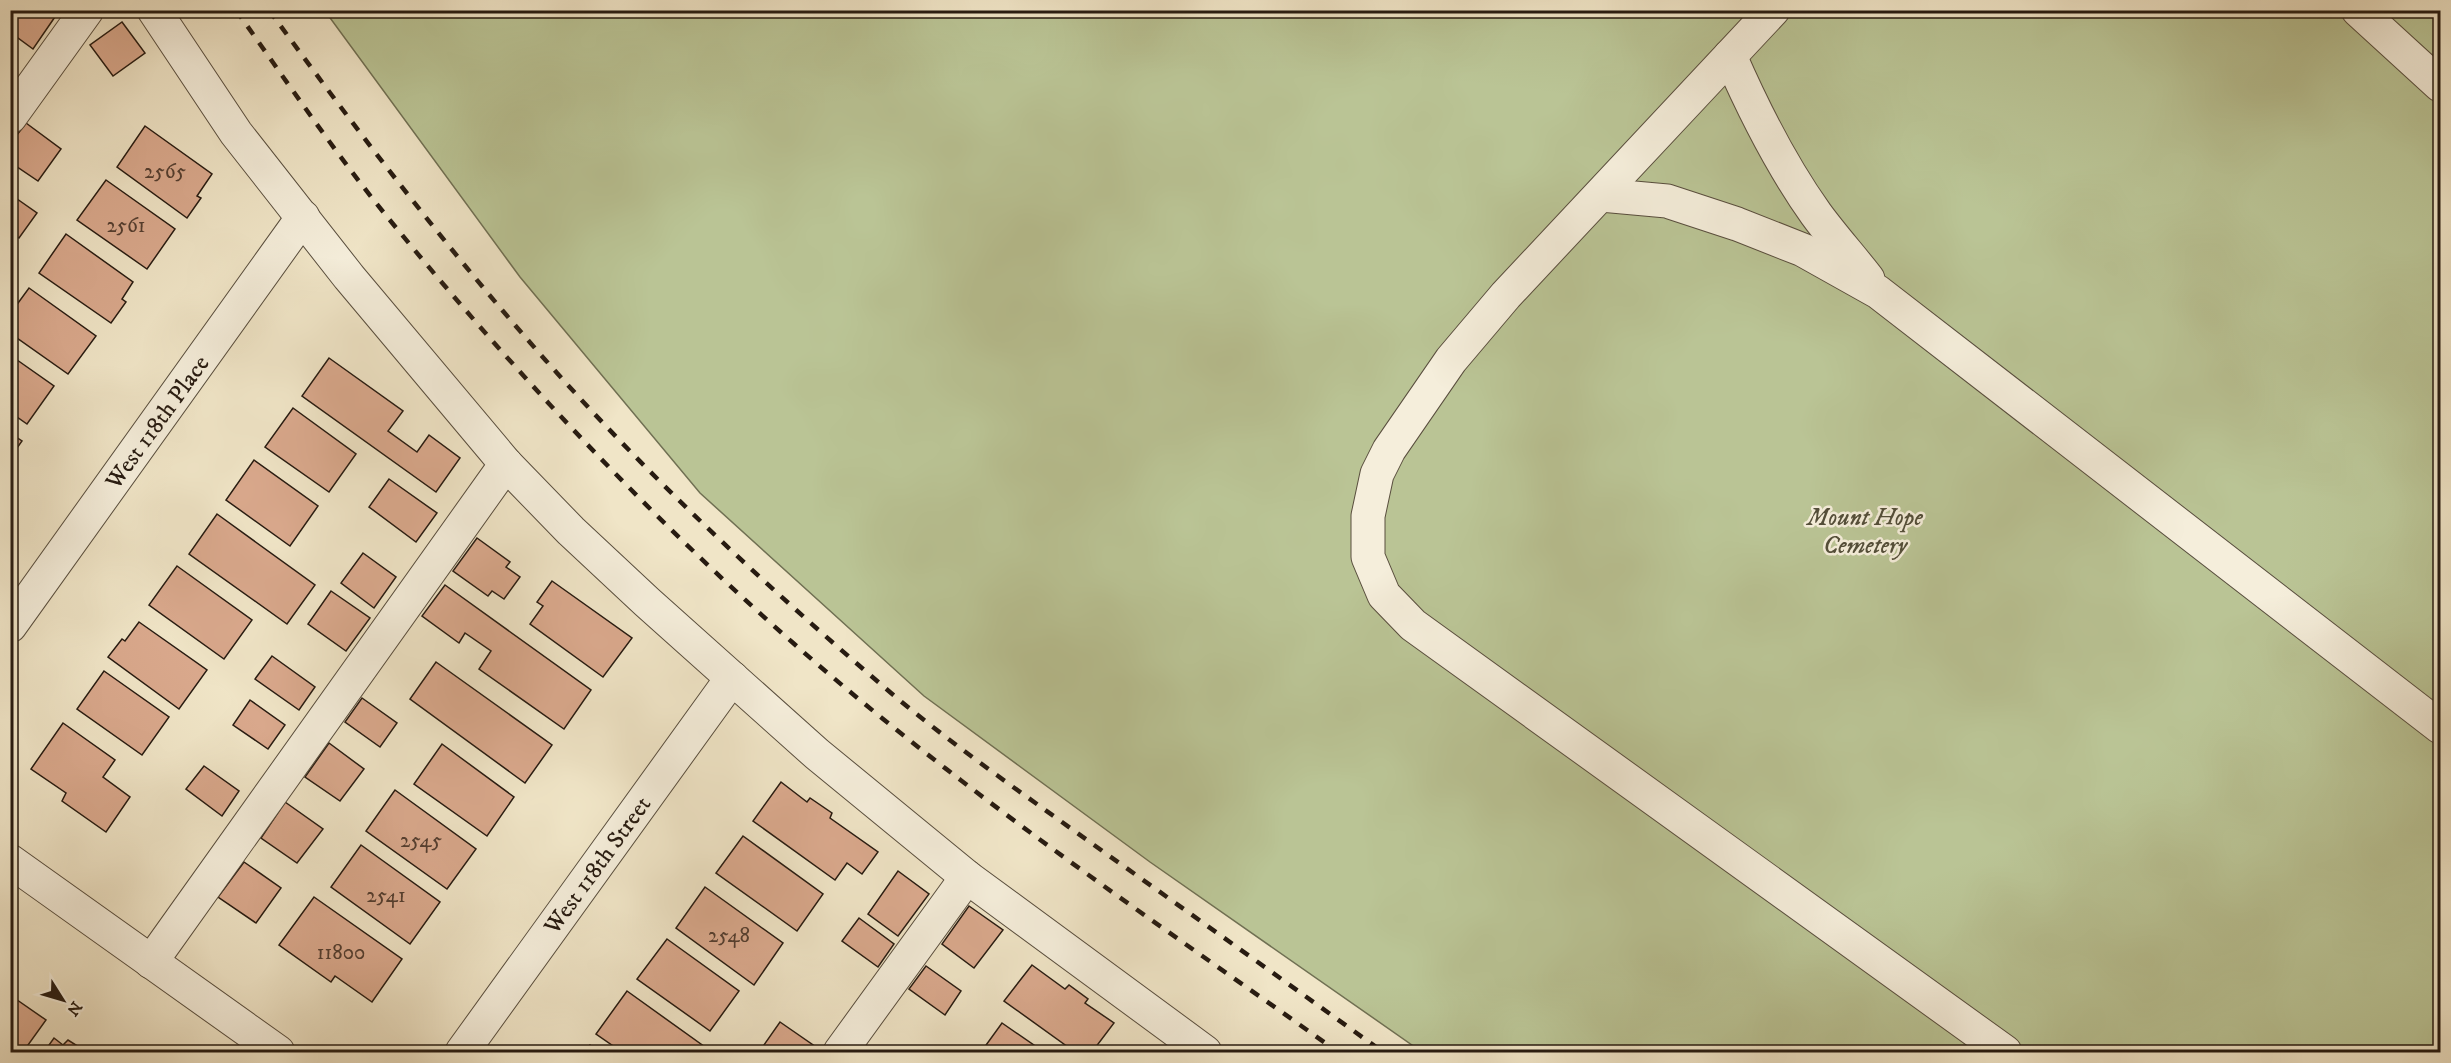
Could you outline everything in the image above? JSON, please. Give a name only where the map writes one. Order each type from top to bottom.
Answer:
[{"type":"street","points":[[10,117],[87,10]]},
{"type":"street","points":[[154,10],[236,133],[416,358],[506,464],[588,547],[817,754],[968,877],[1205,1053]]},
{"type":"street","points":[[1773,10],[1506,295],[1451,360],[1389,450],[1377,474],[1368,516],[1368,557],[1384,595],[1413,625],[2005,1053]]},
{"type":"street","points":[[2358,10],[2440,85]]},
{"type":"street","points":[[1730,56],[1749,100],[1778,154],[1816,214],[1878,292]]},
{"type":"street","points":[[1601,195],[1667,201],[1737,224],[1803,250],[1878,292],[2440,727]]},
{"type":"street","name":"West 118th Place","points":[[10,626],[303,217]]},
{"type":"street","points":[[151,962],[506,464]]},
{"type":"street","name":"West 118th Street","points":[[462,1053],[732,678]]},
{"type":"street","points":[[10,861],[278,1053]]},
{"type":"street","points":[[840,1053],[968,877]]},
{"type":"green space","name":"Mount Hope Cemetery","points":[[325,11],[2440,11],[2440,1052],[1422,1052],[1150,862],[924,696],[700,493],[520,277]]},
{"type":"building","points":[[10,10],[59,11],[33,49],[10,32]]},
{"type":"building","points":[[122,22],[145,53],[113,76],[90,45]]},
{"type":"building","points":[[26,123],[61,149],[38,181],[10,162],[10,144]]},
{"type":"building","points":[[145,126],[212,174],[197,196],[201,198],[187,218],[117,167]]},
{"type":"building","points":[[106,180],[175,229],[147,269],[77,220]]},
{"type":"building","points":[[10,194],[37,213],[19,238],[10,232]]},
{"type":"building","points":[[66,234],[133,282],[122,299],[126,302],[111,323],[39,273]]},
{"type":"building","points":[[29,288],[96,336],[68,374],[10,333],[10,314]]},
{"type":"building","points":[[10,355],[54,386],[27,424],[10,412]]},
{"type":"building","points":[[329,358],[403,411],[388,431],[417,452],[429,435],[460,458],[436,492],[302,396]]},
{"type":"building","points":[[293,408],[356,454],[329,492],[265,447]]},
{"type":"building","points":[[10,433],[22,441],[10,458]]},
{"type":"building","points":[[254,460],[318,506],[290,546],[226,500]]},
{"type":"building","points":[[389,479],[437,513],[416,542],[369,507]]},
{"type":"building","points":[[217,514],[315,585],[287,624],[189,554]]},
{"type":"building","points":[[477,538],[510,562],[506,567],[520,577],[504,599],[492,591],[488,596],[453,571]]},
{"type":"building","points":[[363,553],[396,577],[374,608],[341,583]]},
{"type":"building","points":[[177,566],[252,620],[224,659],[149,605]]},
{"type":"building","points":[[552,581],[632,638],[603,677],[530,624],[543,606],[537,602]]},
{"type":"building","points":[[445,585],[591,690],[564,729],[479,669],[491,651],[465,633],[459,643],[422,616]]},
{"type":"building","points":[[331,591],[370,618],[346,651],[308,624]]},
{"type":"building","points":[[139,622],[207,670],[179,709],[108,657],[122,639],[125,641]]},
{"type":"building","points":[[272,656],[315,687],[299,710],[255,679]]},
{"type":"building","points":[[436,662],[552,745],[525,783],[410,699]]},
{"type":"building","points":[[104,671],[169,717],[142,755],[77,709]]},
{"type":"building","points":[[362,698],[397,723],[380,747],[345,722]]},
{"type":"building","points":[[250,700],[285,725],[268,749],[233,725]]},
{"type":"building","points":[[63,723],[115,760],[103,777],[130,797],[106,832],[62,801],[66,793],[31,769]]},
{"type":"building","points":[[329,743],[364,769],[340,801],[305,777]]},
{"type":"building","points":[[442,744],[514,797],[487,836],[414,784]]},
{"type":"building","points":[[204,766],[239,791],[222,816],[186,789]]},
{"type":"building","points":[[781,782],[807,802],[810,798],[832,813],[830,818],[878,852],[862,874],[847,863],[835,880],[753,821]]},
{"type":"building","points":[[395,790],[476,849],[447,889],[366,831]]},
{"type":"building","points":[[285,802],[323,829],[297,863],[261,838]]},
{"type":"building","points":[[743,836],[823,894],[797,931],[716,873]]},
{"type":"building","points":[[361,845],[440,902],[410,944],[331,887]]},
{"type":"building","points":[[244,862],[281,888],[256,923],[218,897]]},
{"type":"building","points":[[898,871],[929,894],[898,936],[868,914]]},
{"type":"building","points":[[705,887],[783,943],[754,985],[676,928]]},
{"type":"building","points":[[314,897],[402,959],[372,1002],[335,976],[331,982],[279,945]]},
{"type":"building","points":[[969,906],[1003,930],[974,968],[942,944]]},
{"type":"building","points":[[859,918],[894,944],[878,967],[842,941]]},
{"type":"building","points":[[667,939],[739,991],[710,1031],[637,979]]},
{"type":"building","points":[[1032,965],[1065,989],[1069,985],[1088,999],[1085,1003],[1114,1023],[1092,1052],[1075,1052],[1004,1001]]},
{"type":"building","points":[[926,966],[961,991],[945,1015],[909,989]]},
{"type":"building","points":[[627,991],[712,1052],[622,1052],[596,1034]]},
{"type":"building","points":[[10,995],[46,1020],[23,1052],[10,1052]]},
{"type":"building","points":[[780,1022],[816,1047],[813,1052],[759,1052]]},
{"type":"building","points":[[1002,1023],[1044,1052],[981,1052]]},
{"type":"building","points":[[54,1038],[63,1045],[68,1040],[87,1052],[44,1052]]},
{"type":"building","points":[[590,1045],[600,1052],[585,1052]]},
{"type":"railway","points":[[236,10],[358,180],[424,261],[523,376],[627,486],[681,539],[792,642],[923,751],[1060,854],[1338,1052]]},
{"type":"railway","points":[[269,10],[409,195],[519,330],[636,457],[718,538],[847,655],[940,733],[1383,1052]]}]
